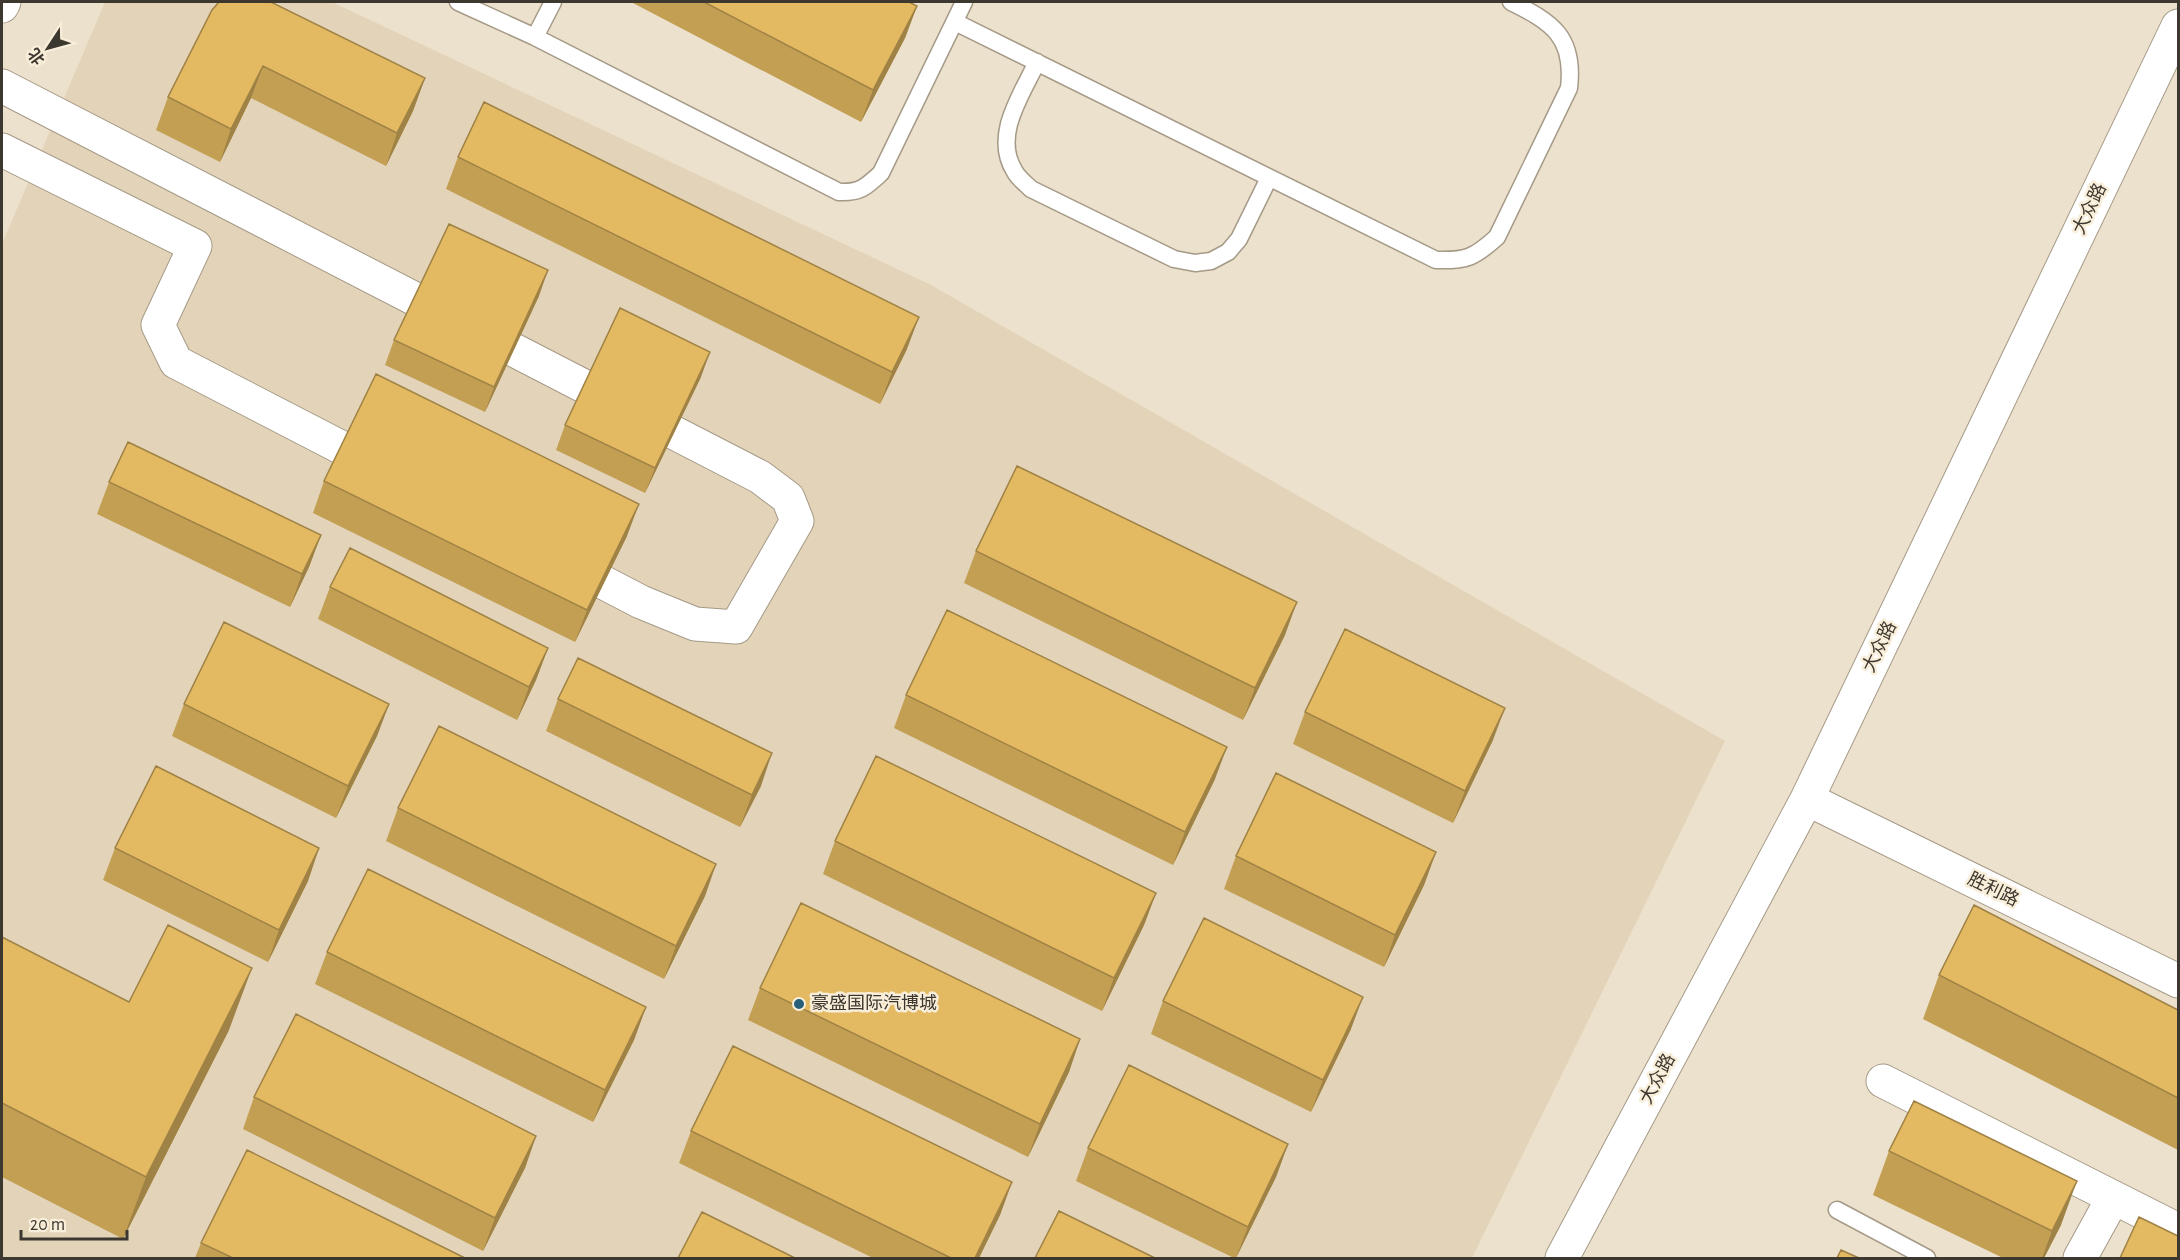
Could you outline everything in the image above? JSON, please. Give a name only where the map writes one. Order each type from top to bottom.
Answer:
[{"type":"main road","points":[[2,6],[4,2]]},
{"type":"main road","name":"大众路","points":[[1562,1258],[1807,799],[2178,26]]},
{"type":"main road","points":[[2,86],[760,477],[788,498],[797,521],[736,627],[695,624],[641,602],[535,547]]},
{"type":"main road","points":[[2,150],[195,246],[158,325],[176,362],[408,482]]},
{"type":"main road","name":"胜利路","points":[[1807,799],[2178,981]]},
{"type":"main road","points":[[1883,1081],[2178,1230]]},
{"type":"main road","points":[[2080,1258],[2113,1198]]},
{"type":"lane","points":[[458,2],[535,37],[839,192],[854,192],[868,186],[880,173],[964,2]]},
{"type":"lane","points":[[535,37],[553,2]]},
{"type":"lane","points":[[955,22],[1436,260],[1458,261],[1479,253],[1497,237],[1569,88],[1571,69],[1566,47],[1553,27],[1537,15],[1511,2]]},
{"type":"lane","points":[[1037,62],[1011,115],[1005,139],[1007,155],[1015,174],[1031,189],[1174,259],[1195,264],[1211,261],[1228,252],[1239,239],[1269,178]]},
{"type":"lane","points":[[1837,1210],[1927,1258]]},
{"type":"shaded area","name":"豪盛国际汽博城","points":[[105,2],[332,2],[931,285],[1725,741],[1472,1258],[2,1258],[2,244]]},
{"type":"building","points":[[219,2],[271,2],[425,78],[397,133],[263,66],[231,129],[168,97],[212,10]]},
{"type":"building","points":[[704,2],[909,2],[917,6],[873,90]]},
{"type":"building","points":[[484,102],[919,317],[892,372],[458,157]]},
{"type":"building","points":[[449,224],[548,270],[494,387],[394,340]]},
{"type":"building","points":[[620,308],[710,352],[655,468],[565,425]]},
{"type":"building","points":[[376,374],[639,504],[587,610],[324,481]]},
{"type":"building","points":[[128,442],[321,535],[302,574],[109,482]]},
{"type":"building","points":[[1017,466],[1297,602],[1255,688],[976,551]]},
{"type":"building","points":[[350,548],[548,648],[529,687],[330,587]]},
{"type":"building","points":[[947,610],[1227,747],[1185,832],[906,695]]},
{"type":"building","points":[[224,622],[389,704],[348,786],[184,704]]},
{"type":"building","points":[[1345,629],[1505,708],[1465,791],[1305,712]]},
{"type":"building","points":[[578,658],[772,753],[752,795],[558,699]]},
{"type":"building","points":[[439,726],[716,864],[676,946],[398,808]]},
{"type":"building","points":[[876,756],[1156,893],[1114,978],[835,841]]},
{"type":"building","points":[[156,766],[319,848],[279,930],[115,848]]},
{"type":"building","points":[[1276,773],[1436,852],[1395,935],[1236,856]]},
{"type":"building","points":[[368,869],[646,1007],[605,1090],[327,952]]},
{"type":"building","points":[[801,903],[1080,1039],[1040,1124],[760,988]]},
{"type":"building","points":[[1974,905],[2178,1010],[2178,1098],[1939,975]]},
{"type":"building","points":[[1204,918],[1363,997],[1323,1080],[1163,1001]]},
{"type":"building","points":[[168,925],[252,968],[146,1177],[2,1103],[2,937],[129,1002]]},
{"type":"building","points":[[296,1014],[536,1136],[495,1218],[254,1097]]},
{"type":"building","points":[[733,1046],[1012,1182],[975,1258],[951,1258],[691,1131]]},
{"type":"building","points":[[1129,1065],[1288,1144],[1248,1227],[1088,1148]]},
{"type":"building","points":[[1914,1101],[2077,1181],[2052,1231],[1889,1151]]},
{"type":"building","points":[[247,1150],[465,1258],[233,1258],[201,1243]]},
{"type":"building","points":[[1059,1211],[1155,1258],[1035,1258]]},
{"type":"building","points":[[702,1212],[795,1258],[678,1258]]},
{"type":"building","points":[[2139,1217],[2178,1236],[2178,1258],[2120,1258]]},
{"type":"building","points":[[1841,1250],[1859,1258],[1837,1258]]},
{"type":"place","name":"豪盛国际汽博城","points":[[799,1004]]}]
